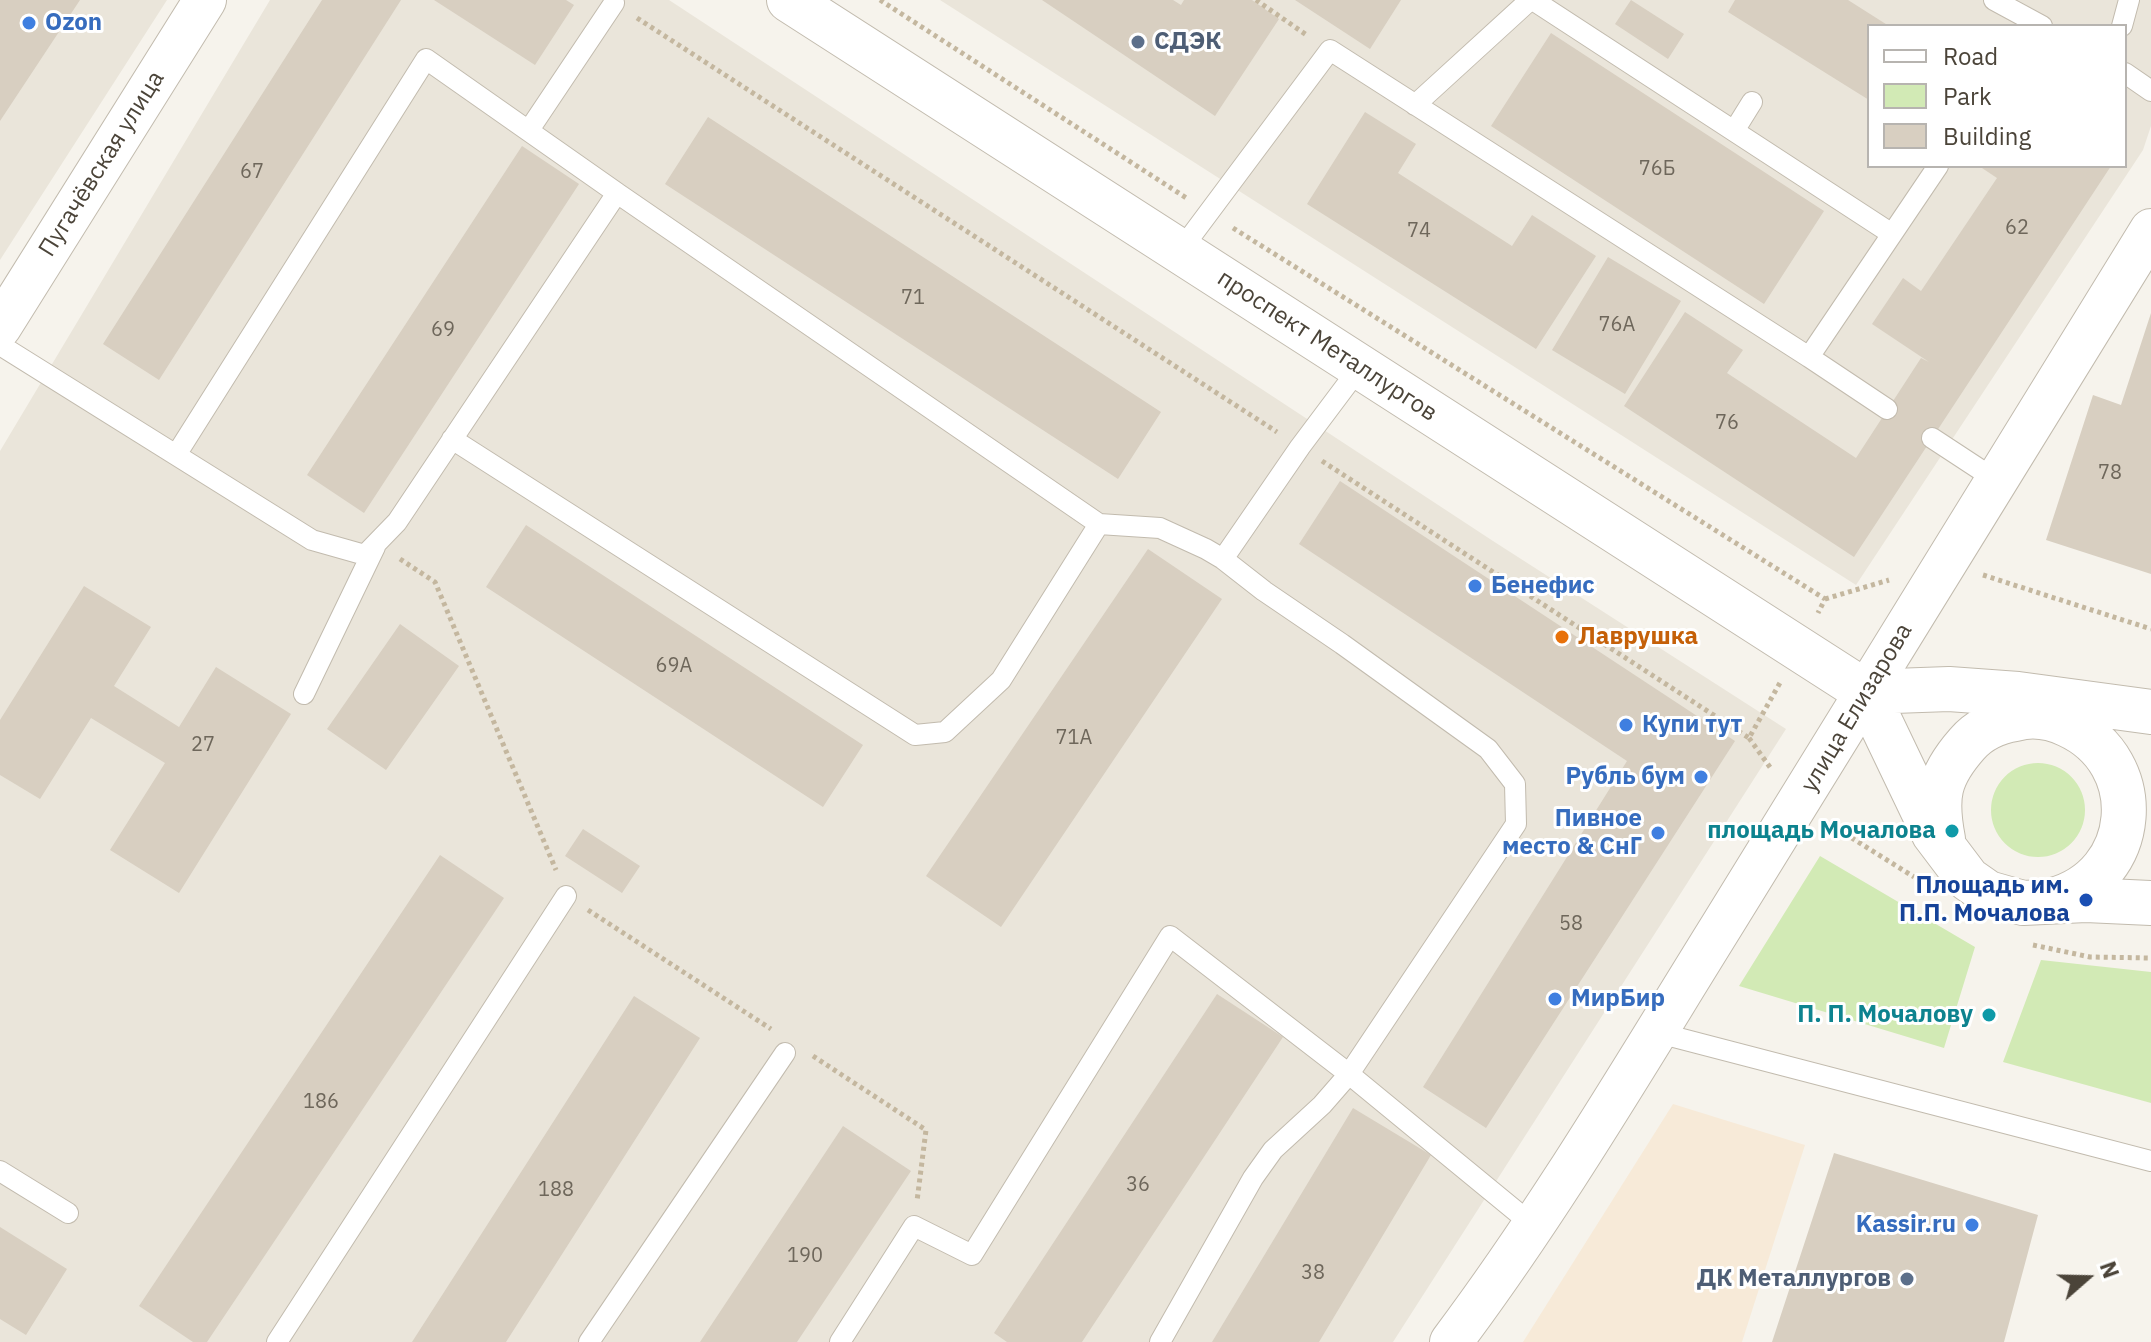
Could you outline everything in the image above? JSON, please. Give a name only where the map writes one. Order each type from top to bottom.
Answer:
[{"type":"street","name":"Пугачёвская улица","points":[[0,327],[205,0]]},
{"type":"street","name":"проспект Металлургов","points":[[789,0],[1866,692]]},
{"type":"street","name":"улица Елизарова","points":[[1451,1342],[1534,1226],[2151,230]]},
{"type":"street","points":[[2142,711],[2033,708],[1949,689],[1866,692],[1934,834],[1960,870],[1988,893],[2034,902],[2086,900],[2151,903]]},
{"type":"street","points":[[1960,870],[1944,843],[1938,811],[1940,789],[1953,760],[1972,738],[1996,723],[2033,708],[2089,736],[2105,753],[2118,775],[2124,822],[2120,841],[2107,865],[2087,885],[2057,900],[2034,902]]},
{"type":"lane","points":[[1415,105],[1532,0],[1892,234]]},
{"type":"lane","points":[[1994,0],[2035,24]]},
{"type":"lane","points":[[2123,24],[2129,0]]},
{"type":"lane","points":[[529,130],[614,3]]},
{"type":"lane","points":[[1180,251],[1330,50],[1887,409]]},
{"type":"lane","points":[[176,455],[426,59],[1099,524],[1160,528],[1223,559],[1488,749],[1515,784],[1516,824],[1349,1074],[1322,1105],[1273,1150],[1253,1178],[1160,1342]]},
{"type":"lane","points":[[2127,74],[2151,91]]},
{"type":"lane","points":[[1734,131],[1752,102]]},
{"type":"lane","points":[[1809,357],[1937,168]]},
{"type":"lane","points":[[0,345],[312,540],[365,555],[397,522],[617,193]]},
{"type":"lane","points":[[1223,559],[1360,367]]},
{"type":"lane","points":[[1932,438],[1996,480]]},
{"type":"lane","points":[[452,439],[915,735],[945,732],[1001,680],[1099,524]]},
{"type":"lane","points":[[304,694],[377,543]]},
{"type":"lane","points":[[277,1342],[566,896]]},
{"type":"lane","points":[[840,1342],[914,1226],[972,1255],[1170,936],[1349,1074],[1534,1226]]},
{"type":"lane","points":[[1655,1032],[2151,1161]]},
{"type":"lane","points":[[589,1342],[790,1046]]},
{"type":"lane","points":[[0,1171],[68,1213]]},
{"type":"path","points":[[1256,0],[1330,50]]},
{"type":"path","points":[[377,543],[435,582],[566,896],[790,1046],[926,1130],[914,1226]]},
{"type":"path","points":[[1825,599],[1946,563],[2151,629]]},
{"type":"path","points":[[2090,957],[2151,958]]},
{"type":"shaded area","points":[[0,0],[167,0],[0,260]]},
{"type":"shaded area","points":[[270,0],[669,0],[1493,541],[1786,729],[1393,1342],[0,1342],[0,451]]},
{"type":"shaded area","points":[[940,0],[2151,0],[2151,126],[2143,150],[1856,585]]},
{"type":"shaded area","points":[[1673,1104],[1805,1145],[1742,1342],[1523,1342]]},
{"type":"green space","points":[[2038,763],[2056,766],[2072,776],[2082,792],[2085,810],[2082,828],[2072,844],[2056,854],[2038,857],[2020,854],[2004,844],[1994,828],[1991,810],[1994,792],[2004,776],[2020,766]]},
{"type":"green space","points":[[1820,856],[1975,947],[1944,1048],[1739,986]]},
{"type":"green space","points":[[2041,960],[2151,972],[2151,1103],[2003,1062]]},
{"type":"building","points":[[0,0],[80,0],[0,121]]},
{"type":"building","points":[[322,0],[401,0],[159,380],[103,344]]},
{"type":"building","points":[[434,0],[566,0],[574,5],[535,65]]},
{"type":"building","points":[[1042,0],[1173,0],[1181,5],[1184,0],[1252,0],[1279,19],[1215,116]]},
{"type":"building","points":[[1295,0],[1401,0],[1370,49]]},
{"type":"building","points":[[1631,0],[1684,34],[1668,59],[1615,24]]},
{"type":"building","points":[[1735,0],[1848,0],[1886,24],[1867,24],[1867,99],[1728,12]]},
{"type":"building","points":[[1551,33],[1824,211],[1764,304],[1491,126]]},
{"type":"building","points":[[1365,112],[1416,144],[1398,173],[1512,246],[1532,215],[1596,256],[1536,349],[1307,204]]},
{"type":"building","points":[[708,117],[1161,412],[1118,479],[665,184]]},
{"type":"building","points":[[522,146],[579,184],[364,513],[307,475]]},
{"type":"building","points":[[1982,168],[2110,168],[1854,557],[1624,406],[1685,312],[1743,350],[1727,373],[1856,458],[1921,358],[1929,362],[1872,324],[1903,278],[1921,291],[1997,178]]},
{"type":"building","points":[[1608,257],[1681,301],[1625,394],[1552,350]]},
{"type":"building","points":[[2151,313],[2151,574],[2046,540],[2093,395],[2121,405]]},
{"type":"building","points":[[1340,481],[1735,741],[1486,1128],[1423,1087],[1627,761],[1299,544]]},
{"type":"building","points":[[526,525],[863,745],[823,807],[486,587]]},
{"type":"building","points":[[1148,549],[1222,599],[1001,927],[926,876]]},
{"type":"building","points":[[84,586],[151,627],[114,686],[179,727],[216,667],[291,714],[179,893],[110,850],[165,763],[91,718],[40,799],[0,775],[0,720]]},
{"type":"building","points":[[400,624],[459,666],[386,770],[327,729]]},
{"type":"building","points":[[583,829],[640,866],[622,893],[565,856]]},
{"type":"building","points":[[440,855],[504,898],[207,1342],[193,1342],[139,1306]]},
{"type":"building","points":[[1217,994],[1283,1037],[1082,1342],[1007,1342],[994,1333]]},
{"type":"building","points":[[634,996],[700,1038],[506,1342],[412,1342]]},
{"type":"building","points":[[1353,1108],[1431,1155],[1319,1342],[1212,1342]]},
{"type":"building","points":[[843,1126],[911,1171],[797,1342],[700,1342]]},
{"type":"building","name":"ДК Металлургов","points":[[1834,1153],[2038,1215],[2004,1342],[1772,1342]]},
{"type":"building","points":[[0,1227],[67,1269],[26,1335],[0,1319]]},
{"type":"place","name":"Ozon","points":[[29,23]]},
{"type":"place","name":"СДЭК","points":[[1138,42]]},
{"type":"place","name":"Бенефис","points":[[1475,586]]},
{"type":"place","name":"Лаврушка","points":[[1562,637]]},
{"type":"place","name":"Купи тут","points":[[1626,725]]},
{"type":"place","name":"Рубль бум","points":[[1701,777]]},
{"type":"place","name":"площадь Мочалова","points":[[1952,831]]},
{"type":"place","name":"Пивное место & СнГ","points":[[1658,833]]},
{"type":"place","name":"Площадь им. П.П. Мочалова","points":[[2086,900]]},
{"type":"place","name":"МирБир","points":[[1555,999]]},
{"type":"place","name":"П. П. Мочалову","points":[[1989,1015]]},
{"type":"place","name":"Kassir.ru","points":[[1972,1225]]},
{"type":"place","name":"ДК Металлургов","points":[[1907,1279]]}]
